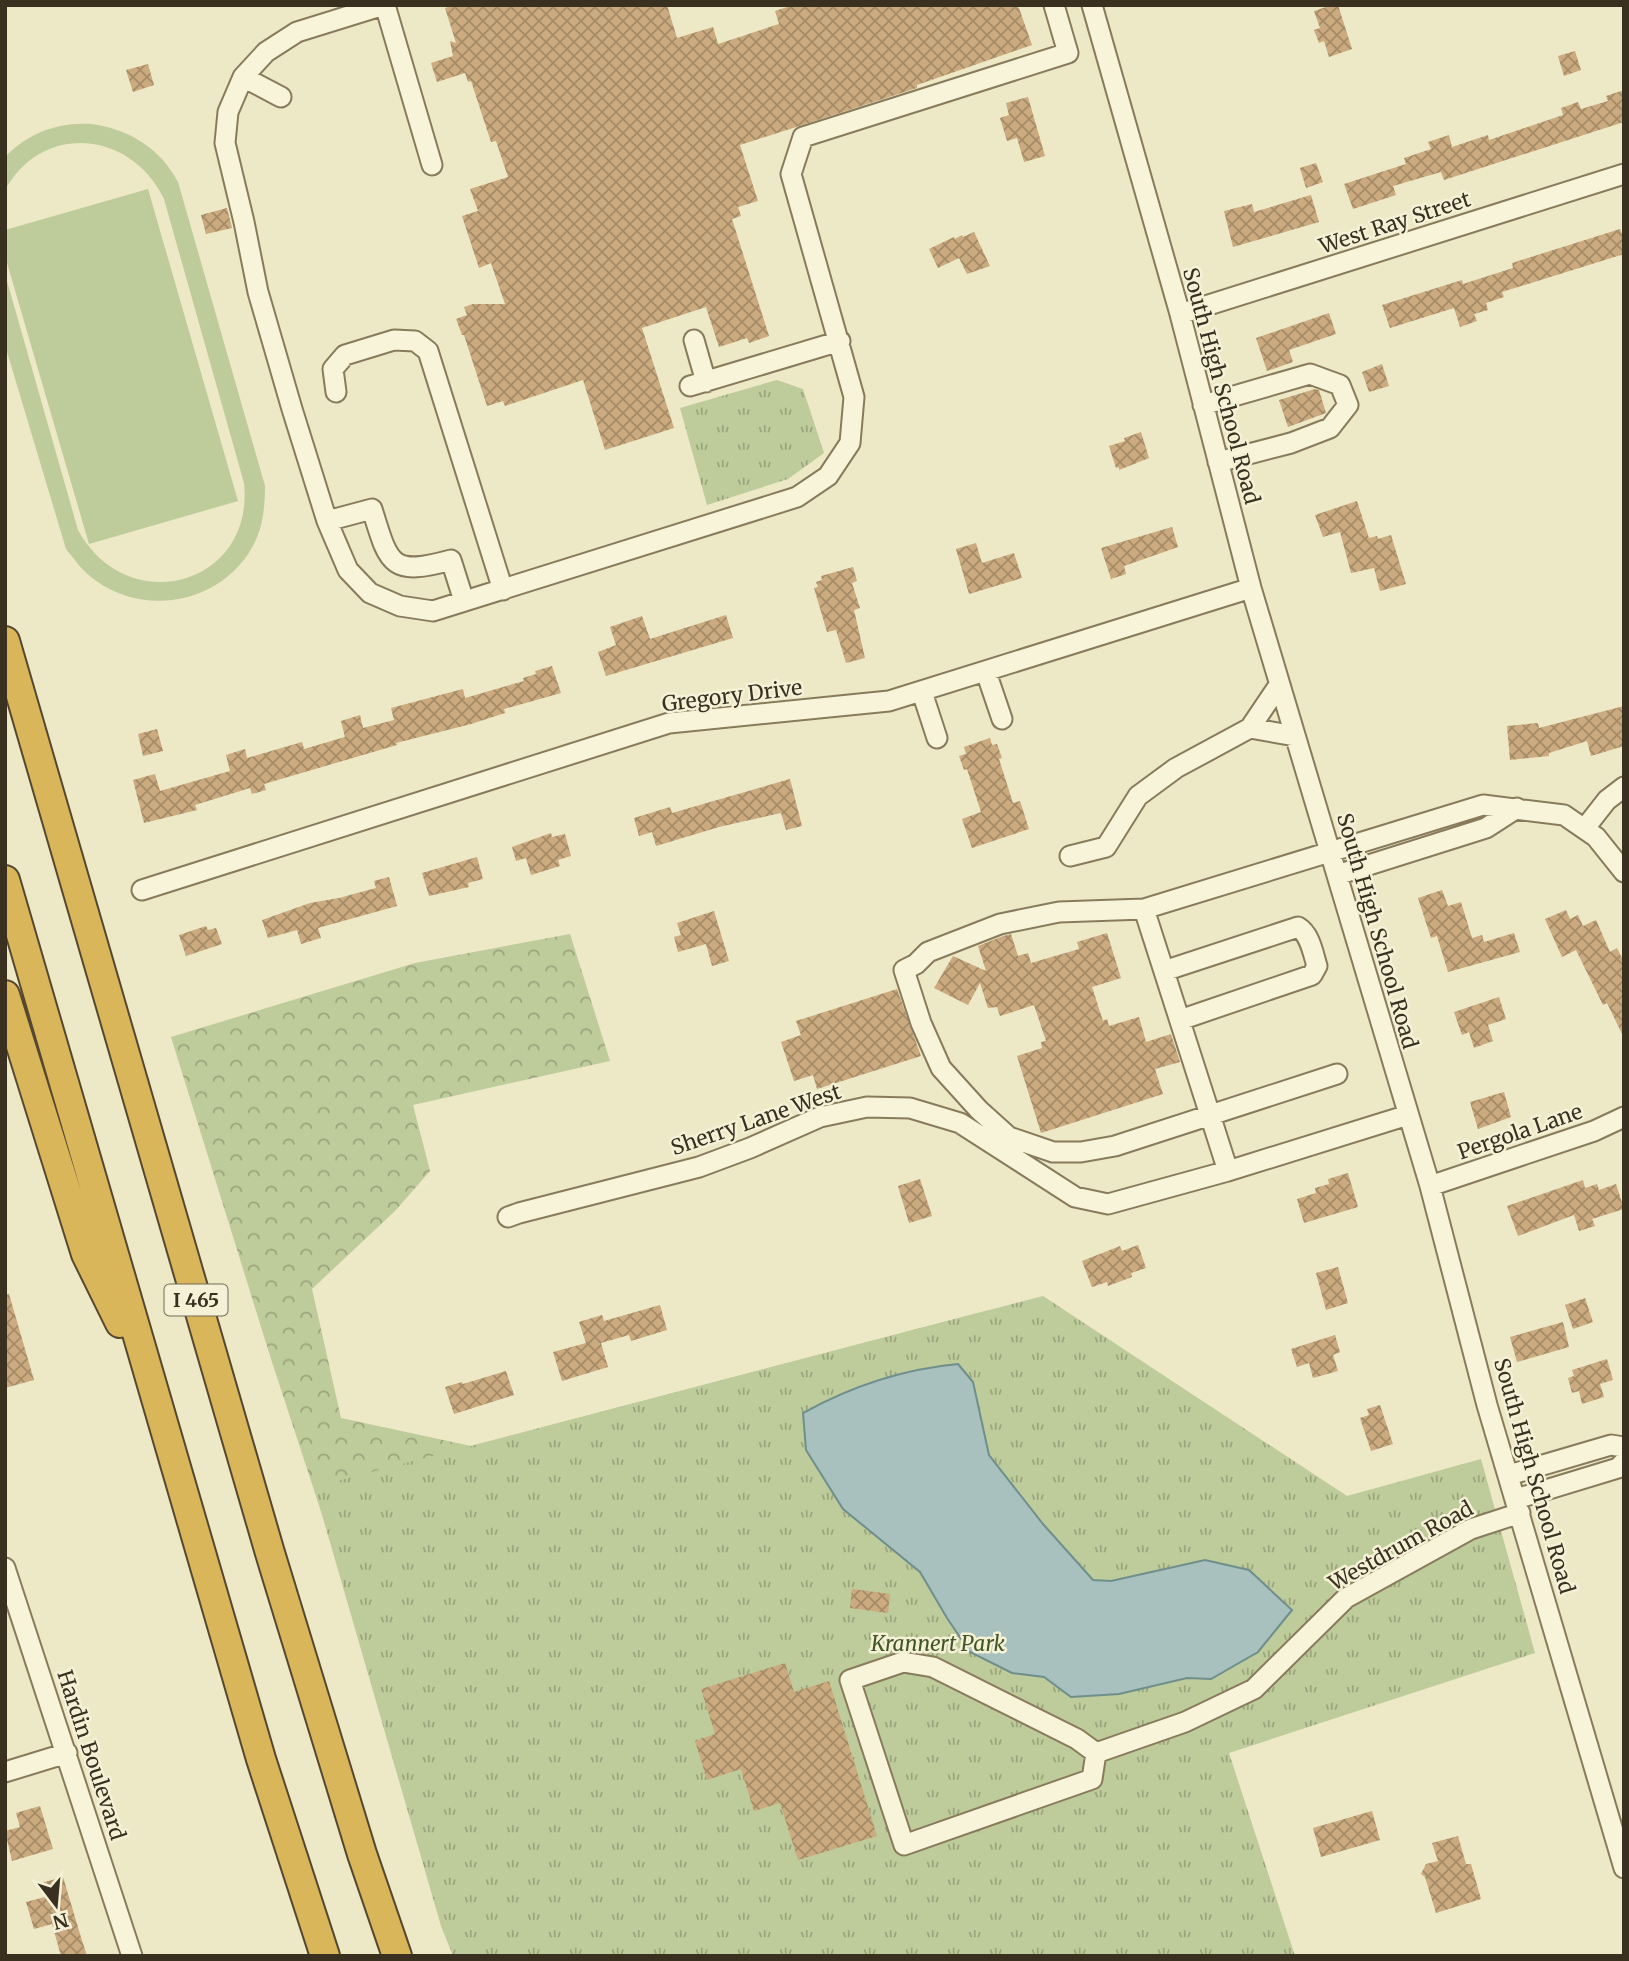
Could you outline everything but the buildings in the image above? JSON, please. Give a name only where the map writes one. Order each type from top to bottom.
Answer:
[{"type":"highway","name":"I 465","points":[[5,641],[274,1566],[358,1841],[397,1956]]},
{"type":"highway","points":[[5,880],[261,1759],[325,1956]]},
{"type":"highway","points":[[5,995],[86,1254],[152,1388]]},
{"type":"street","points":[[432,164],[385,5],[297,32],[266,52],[243,77],[228,112],[225,143],[258,292],[327,521],[348,570],[370,593],[400,606],[433,611],[797,497],[828,476],[850,443],[854,397],[791,174],[803,137],[1068,52],[1054,5]]},
{"type":"street","name":"South High School Road","points":[[1092,5],[1180,314],[1251,588],[1430,1186],[1487,1405],[1624,1868]]},
{"type":"street","points":[[243,77],[281,97]]},
{"type":"street","name":"West Ray Street","points":[[1180,314],[1624,174]]},
{"type":"street","points":[[336,392],[333,369],[345,355],[394,340],[415,341],[428,351],[503,590]]},
{"type":"street","points":[[694,340],[698,384],[840,341]]},
{"type":"street","points":[[1203,405],[1310,374],[1340,385],[1348,405],[1330,428],[1292,443],[1218,462]]},
{"type":"street","points":[[327,521],[372,509],[386,553],[404,567],[423,568],[451,560],[464,601]]},
{"type":"street","name":"Gregory Drive","points":[[142,890],[669,723],[874,704],[922,692],[1251,588]]},
{"type":"street","points":[[986,672],[1002,719]]},
{"type":"street","points":[[1070,856],[1106,847],[1138,796],[1175,768],[1250,728],[1279,685]]},
{"type":"street","points":[[922,692],[937,738]]},
{"type":"street","points":[[1250,728],[1295,736]]},
{"type":"street","points":[[1585,828],[1607,800],[1624,788]]},
{"type":"street","points":[[1337,1074],[1115,1146],[1081,1152],[1053,1152],[1009,1137],[979,1110],[941,1068],[921,1023],[904,970],[916,964],[928,952],[1000,924],[1059,912],[1144,909],[1483,805],[1564,815],[1585,828],[1607,848],[1624,872]]},
{"type":"street","points":[[1337,875],[1486,828],[1517,808]]},
{"type":"street","points":[[1144,909],[1228,1171]]},
{"type":"street","points":[[1164,971],[1298,927],[1303,929],[1308,938],[1317,966],[1312,975],[1180,1020]]},
{"type":"street","name":"Sherry Lane West","points":[[508,1217],[699,1167],[820,1117],[867,1107],[910,1108],[960,1122],[1075,1197],[1108,1204],[1228,1171],[1408,1115]]},
{"type":"street","name":"Pergola Lane","points":[[1430,1186],[1587,1134],[1624,1117]]},
{"type":"street","points":[[1508,1475],[1611,1445],[1624,1447]]},
{"type":"street","name":"Westdrum Road","points":[[1096,1754],[1185,1722],[1254,1689],[1346,1598],[1518,1506],[1618,1468],[1624,1462]]},
{"type":"street","name":"Hardin Boulevard","points":[[5,1568],[132,1956]]},
{"type":"street","points":[[903,1662],[933,1667],[1077,1740],[1096,1754],[1092,1779],[904,1845],[850,1680],[903,1662]]},
{"type":"street","points":[[5,1772],[67,1753]]},
{"type":"green space","points":[[91,124],[118,130],[142,142],[162,159],[178,182],[265,486],[260,529],[249,553],[233,572],[213,587],[191,596],[166,601],[118,593],[91,577],[66,549],[5,345],[5,274],[78,530],[100,558],[126,575],[155,582],[184,579],[209,567],[230,546],[242,518],[244,483],[164,199],[150,176],[131,159],[110,148],[87,143],[64,145],[41,153],[21,168],[5,190],[5,157],[24,141],[55,127]]},
{"type":"green space","points":[[148,189],[238,501],[89,544],[5,256],[5,230]]},
{"type":"green space","points":[[777,380],[803,389],[824,453],[788,479],[707,505],[680,408]]},
{"type":"green space","points":[[570,934],[610,1061],[413,1105],[430,1171],[395,1211],[312,1289],[341,1418],[471,1446],[989,1310],[467,1956],[271,1359],[171,1037],[415,963]]},
{"type":"green space","name":"Krannert Park","points":[[1043,1296],[1347,1496],[1481,1459],[1535,1653],[1229,1753],[1295,1956],[453,1956],[441,1926],[314,1487]]},
{"type":"water","points":[[958,1364],[973,1382],[989,1455],[1043,1524],[1093,1580],[1111,1581],[1205,1560],[1249,1570],[1292,1610],[1258,1652],[1211,1679],[1187,1678],[1119,1694],[1071,1697],[1044,1677],[1012,1673],[970,1652],[920,1572],[843,1509],[806,1450],[803,1413],[839,1395],[878,1381],[918,1370]]}]
